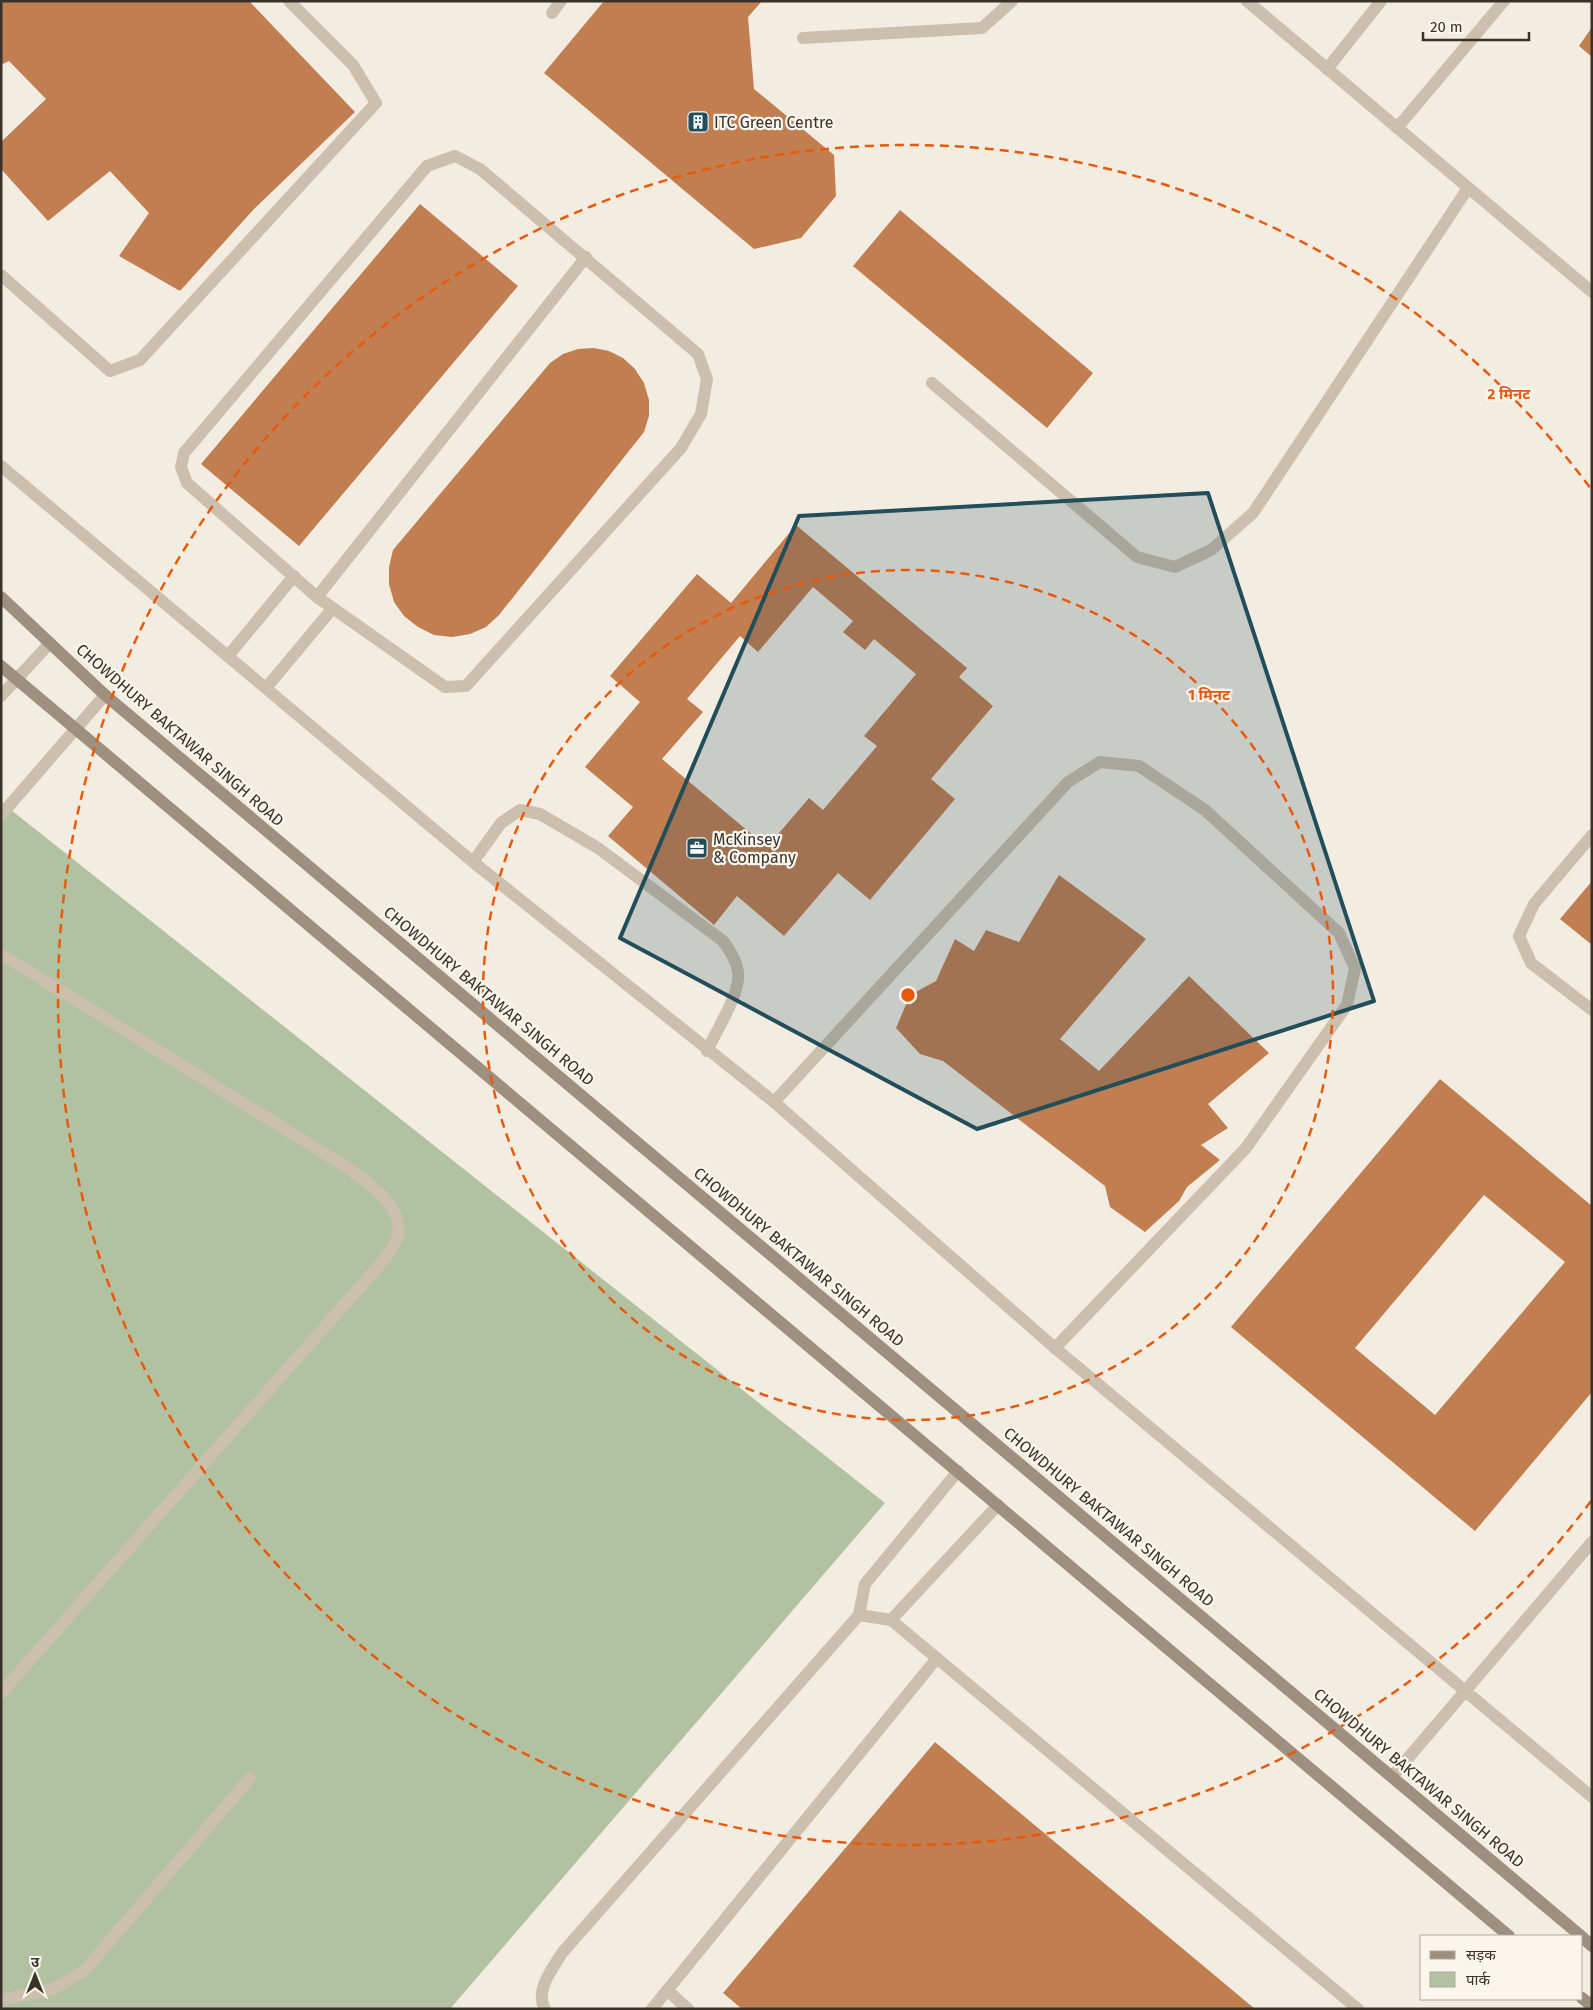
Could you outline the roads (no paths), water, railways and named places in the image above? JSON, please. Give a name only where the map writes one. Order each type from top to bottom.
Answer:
[{"type":"main road","name":"CHOWDHURY BAKTAWAR SINGH ROAD","points":[[1,597],[105,695],[1579,1935]]},
{"type":"main road","points":[[1,666],[78,728],[1508,1935]]},
{"type":"street","points":[[1,275],[110,371],[140,360],[376,103],[353,66],[289,1]]},
{"type":"street","points":[[552,12],[561,1]]},
{"type":"street","points":[[803,38],[982,28],[1012,1]]},
{"type":"street","points":[[1247,1],[1592,292]]},
{"type":"street","points":[[1327,69],[1381,1]]},
{"type":"street","points":[[1397,128],[1504,1]]},
{"type":"street","points":[[455,156],[480,169],[698,354],[708,378],[701,414],[682,448],[466,686],[445,688],[332,609],[294,576],[187,483],[181,467],[184,453],[427,166],[455,156]]},
{"type":"street","points":[[932,383],[1137,557],[1175,567],[1211,550],[1252,513],[1468,188]]},
{"type":"street","points":[[317,597],[586,257]]},
{"type":"street","points":[[1,466],[473,862],[774,1102],[1055,1348],[1592,1797]]},
{"type":"street","points":[[228,656],[294,576]]},
{"type":"street","points":[[266,688],[332,609]]},
{"type":"street","points":[[1,696],[50,643]]},
{"type":"street","points":[[1,815],[105,695]]},
{"type":"street","points":[[774,1102],[1068,782],[1100,762],[1139,766],[1205,810],[1339,933],[1355,968],[1347,1005],[1246,1148],[1055,1348]]},
{"type":"street","points":[[473,862],[501,823],[520,810],[540,814],[598,848],[722,941],[734,956],[738,974],[735,992],[707,1050]]},
{"type":"street","points":[[1592,835],[1534,904],[1519,936],[1531,963],[1592,1010]]},
{"type":"street","points":[[1,954],[345,1166],[372,1185],[394,1210],[400,1225],[396,1241],[382,1262],[1,1693]]},
{"type":"street","points":[[545,2009],[543,2006],[543,1983],[562,1953],[859,1616],[865,1584],[958,1471]]},
{"type":"street","points":[[891,1620],[998,1505]]},
{"type":"street","points":[[1392,1777],[1592,1542]]},
{"type":"street","points":[[859,1616],[891,1620],[1358,2009]]},
{"type":"street","points":[[652,2009],[937,1658]]},
{"type":"street","points":[[1,2000],[53,1989],[84,1972],[250,1778]]},
{"type":"street","points":[[667,1990],[688,2009]]},
{"type":"place","name":"ITC Green Centre","points":[[698,122]]},
{"type":"place","name":"McKinsey & Company","points":[[697,848]]}]
